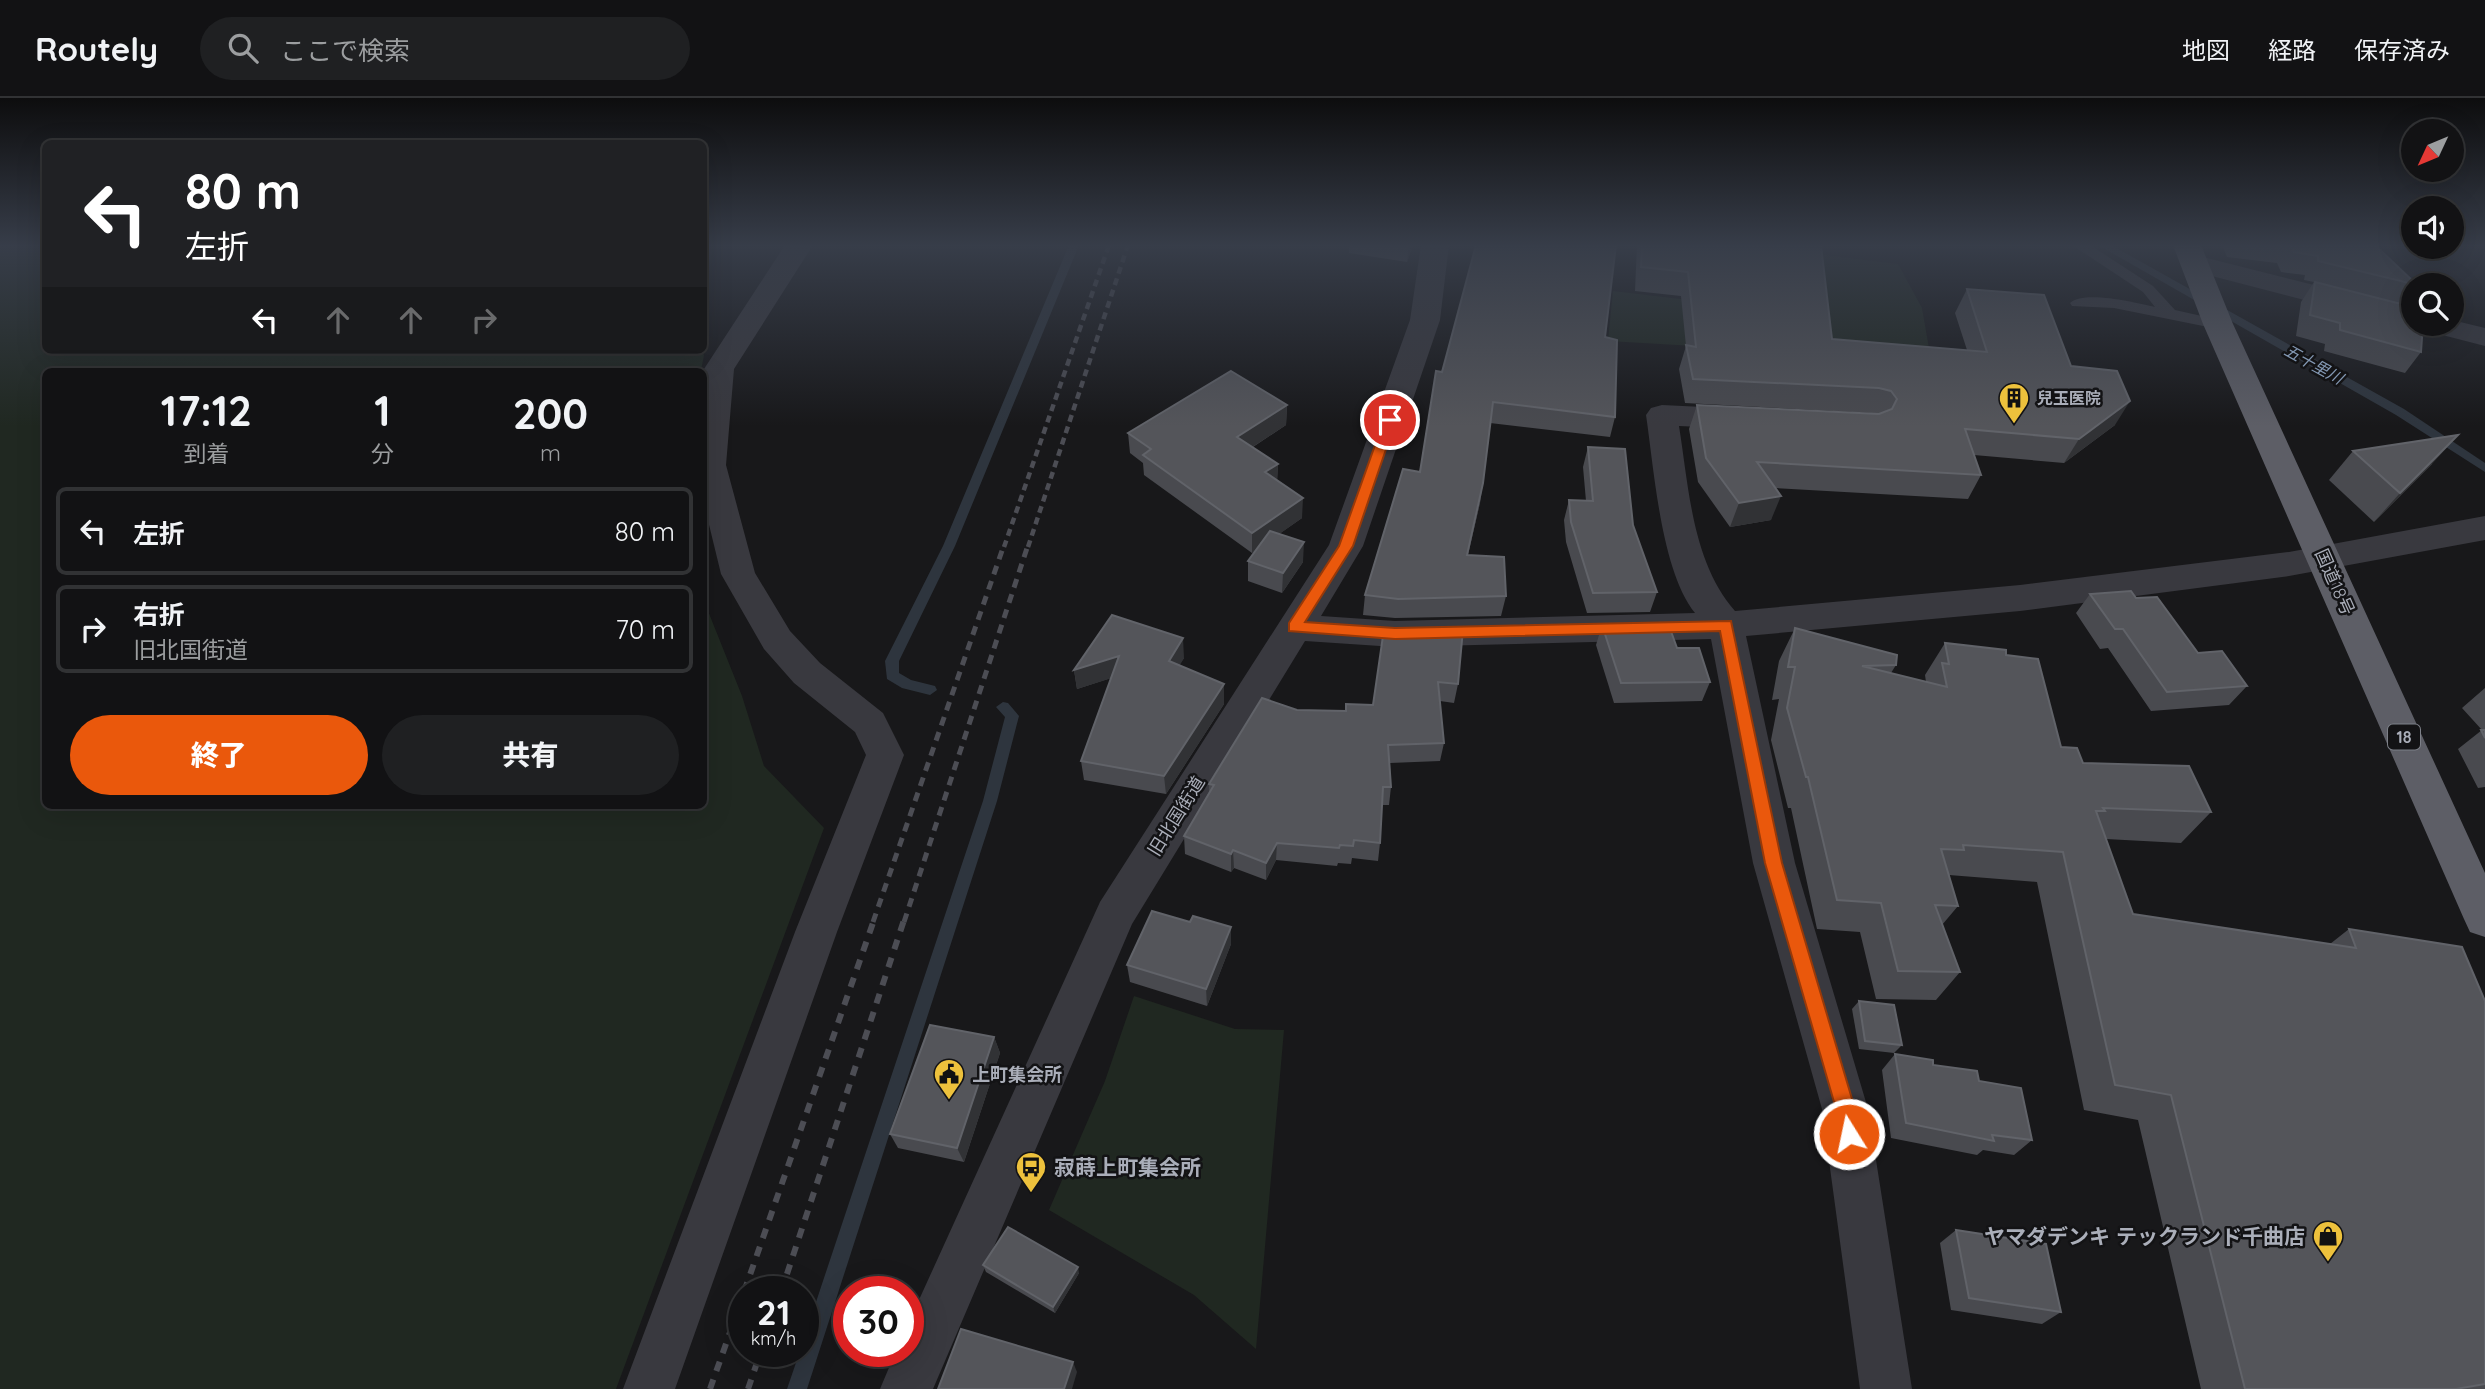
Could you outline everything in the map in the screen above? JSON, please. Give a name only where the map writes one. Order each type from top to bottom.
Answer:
[{"type":"highway","name":"国道18号","points":[[2211,305],[2485,919]]},
{"type":"street","points":[[649,1389],[811,945],[885,755],[870,723],[807,673],[776,640],[738,574],[710,465],[719,369],[760,305]]},
{"type":"street","name":"旧北国街道","points":[[906,1389],[1115,915],[1346,546],[1425,320],[1427,305]]},
{"type":"street","points":[[2357,305],[2401,316]]},
{"type":"street","points":[[2464,332],[2485,337]]},
{"type":"street","points":[[1772,420],[1662,415],[1680,535],[1703,598],[1726,625],[1774,863],[1845,1109],[1886,1389]]},
{"type":"street","points":[[1294,627],[1395,634],[1726,625],[2020,598],[2290,564],[2485,528]]},
{"type":"lane","points":[[2129,305],[2167,311],[2218,324]]},
{"type":"lane","points":[[2162,305],[2167,311]]},
{"type":"shaded area","points":[[0,305],[42,305],[42,354],[703,354],[702,368],[42,368],[42,809],[707,809],[707,608],[742,696],[764,766],[824,828],[616,1389],[0,1389]]},
{"type":"shaded area","points":[[1612,305],[1733,305],[1824,316],[1823,305],[1920,305],[1931,360],[1608,341]]},
{"type":"shaded area","points":[[1134,996],[1235,1029],[1284,1030],[1256,1349],[1194,1295],[1049,1210],[1105,1081]]},
{"type":"building","points":[[1460,305],[1609,305],[1605,337],[1617,340],[1615,417],[1493,402],[1483,483],[1467,555],[1504,557],[1506,596],[1398,599],[1365,595],[1403,469],[1420,472],[1436,371],[1442,372]]},
{"type":"building","points":[[1692,305],[1828,305],[1832,339],[1987,352],[1972,305],[2048,305],[2071,366],[2117,371],[2130,401],[2079,439],[1965,429],[1981,475],[1757,462],[1781,496],[1739,503],[1706,458],[1697,405],[1879,414],[1892,409],[1897,399],[1891,391],[1879,388],[1693,379],[1686,345],[1696,347]]},
{"type":"building","points":[[2311,305],[2401,305],[2401,336],[2422,336],[2421,352],[2340,330],[2340,323],[2310,315]]},
{"type":"building","points":[[1231,371],[1287,405],[1237,437],[1278,464],[1265,472],[1303,498],[1252,533],[1143,455],[1151,449],[1128,433]]},
{"type":"building","points":[[2458,435],[2400,493],[2353,451]]},
{"type":"building","points":[[1588,447],[1625,449],[1633,525],[1657,592],[1593,593],[1571,522],[1569,500],[1593,501]]},
{"type":"building","points":[[1270,531],[1304,542],[1283,573],[1248,561]]},
{"type":"building","points":[[2131,591],[2136,598],[2157,597],[2198,653],[2222,651],[2247,686],[2167,692],[2123,629],[2115,629],[2090,594]]},
{"type":"building","points":[[1112,615],[1183,638],[1169,661],[1224,684],[1164,776],[1081,761],[1119,656],[1074,670]]},
{"type":"building","points":[[1668,623],[1677,648],[1699,648],[1710,682],[1621,683],[1602,625]]},
{"type":"building","points":[[1795,628],[1897,655],[1896,665],[1862,666],[1947,687],[1942,663],[1949,664],[1945,643],[2006,650],[2006,655],[2038,659],[2061,747],[2077,748],[2083,763],[2189,766],[2211,812],[2103,808],[2105,811],[2096,811],[2133,914],[2356,948],[2349,929],[2462,947],[2485,1001],[2485,1384],[2456,1389],[2245,1389],[2171,1095],[2115,1085],[2063,852],[1963,845],[1964,850],[1941,849],[1958,906],[1935,905],[1960,972],[1898,971],[1881,903],[1837,900],[1808,777],[1787,708],[1795,667],[1788,667]]},
{"type":"building","points":[[1384,629],[1463,629],[1458,684],[1438,682],[1444,743],[1388,745],[1391,787],[1383,787],[1380,843],[1354,840],[1353,846],[1340,845],[1339,848],[1277,843],[1266,863],[1233,850],[1231,854],[1184,836],[1214,785],[1209,784],[1262,698],[1297,710],[1346,711],[1346,704],[1373,705]]},
{"type":"building","points":[[1152,911],[1190,922],[1193,916],[1231,927],[1206,989],[1127,965]]},
{"type":"building","points":[[1859,1001],[1894,1005],[1902,1045],[1865,1041]]},
{"type":"building","name":"上町集会所","points":[[930,1025],[994,1037],[957,1148],[890,1134]]},
{"type":"building","points":[[1895,1054],[1933,1060],[1933,1065],[1977,1071],[1979,1081],[2021,1088],[2032,1140],[1992,1135],[1994,1141],[1906,1123]]},
{"type":"building","points":[[1008,1227],[1078,1267],[1053,1307],[983,1265]]},
{"type":"building","points":[[1956,1230],[2046,1244],[2061,1312],[1969,1298]]},
{"type":"building","points":[[961,1329],[1073,1362],[1064,1389],[938,1389]]},
{"type":"waterway","points":[[930,690],[907,684],[892,675],[892,661],[949,546],[1049,305]]},
{"type":"waterway","name":"五十里川","points":[[2210,305],[2400,412],[2485,468]]},
{"type":"waterway","points":[[797,1389],[990,801],[1012,716],[1003,707]]},
{"type":"railway","points":[[1004,547],[1088,305]]},
{"type":"railway","points":[[1028,547],[1108,305]]},
{"type":"railway","points":[[873,922],[1004,545]]},
{"type":"railway","points":[[904,922],[1028,545]]},
{"type":"railway","points":[[750,1276],[874,920]]},
{"type":"railway","points":[[786,1276],[904,920]]},
{"type":"railway","points":[[710,1389],[728,1338]]},
{"type":"railway","points":[[748,1389],[756,1367]]},
{"type":"place","name":"兒玉医院","points":[[2014,425]]},
{"type":"place","name":"上町集会所","points":[[949,1101]]},
{"type":"place","name":"寂蒔上町集会所","points":[[1031,1194]]},
{"type":"place","name":"ヤマダデンキ テックランド千曲店","points":[[2328,1263]]},
{"type":"route","points":[[1390,420],[1346,546],[1294,627],[1395,634],[1726,625],[1774,863],[1845,1109],[1849,1134]]}]
